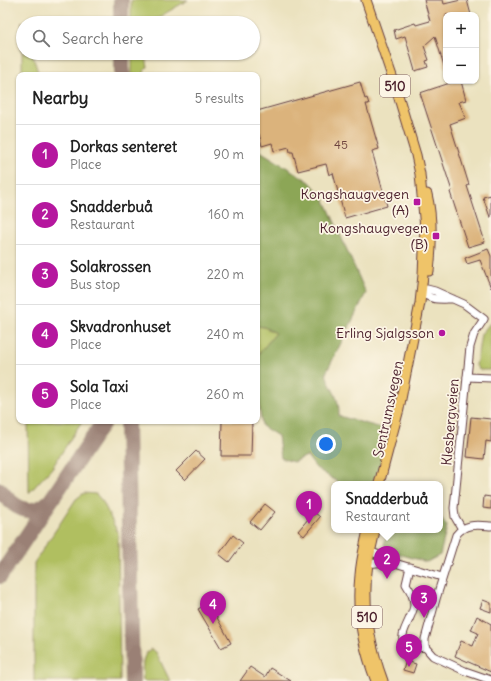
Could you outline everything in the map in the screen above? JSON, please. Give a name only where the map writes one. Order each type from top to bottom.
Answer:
[{"type":"main road","name":"Sentrumsvegen","points":[[366,0],[395,85],[416,155],[429,206],[431,227],[431,248],[420,327],[387,481]]},
{"type":"main road","name":"Sentrumsvegen","points":[[380,481],[425,292]]},
{"type":"main road","name":"510","points":[[368,533],[366,577],[367,623],[370,639],[383,681]]},
{"type":"main road","name":"510","points":[[374,533],[359,577],[363,640],[376,681]]},
{"type":"street","name":"Klesbergveien","points":[[425,292],[453,299],[472,309],[484,319],[474,334],[470,347],[454,508],[455,517],[462,529]]},
{"type":"street","points":[[467,377],[491,378]]},
{"type":"street","points":[[491,526],[472,525],[462,529],[454,538],[427,630],[425,647],[433,656],[465,671],[491,680]]},
{"type":"street","points":[[367,557],[377,554],[388,561],[442,576]]},
{"type":"street","points":[[367,557],[375,563],[388,561]]},
{"type":"street","points":[[410,567],[406,584],[413,595],[414,604],[413,612],[402,639],[404,643],[413,648],[425,647]]},
{"type":"green space","points":[[131,0],[188,0],[161,16],[131,16]]},
{"type":"green space","points":[[22,60],[34,60],[38,72],[22,72]]},
{"type":"green space","points":[[132,60],[146,60],[148,67],[144,72],[132,72]]},
{"type":"green space","points":[[260,151],[310,182],[324,198],[366,293],[326,373],[338,403],[339,416],[389,430],[383,458],[374,481],[336,481],[316,468],[307,456],[293,462],[281,458],[278,436],[262,426],[260,412],[260,352],[276,333],[260,326]]},
{"type":"green space","points":[[491,322],[491,370],[480,370],[476,366],[481,334]]},
{"type":"green space","points":[[260,326],[276,333],[260,352]]},
{"type":"green space","points":[[28,424],[80,424],[52,468],[29,493]]},
{"type":"green space","points":[[84,493],[96,494],[103,502],[118,533],[120,681],[34,681],[34,563],[76,499]]},
{"type":"green space","points":[[443,520],[447,526],[440,555],[427,562],[391,552],[384,544],[387,533],[443,533]]},
{"type":"green space","points":[[151,649],[156,652],[170,681],[143,681],[145,655]]},
{"type":"building","points":[[424,0],[443,0],[444,4],[467,0],[470,12],[443,12],[443,62],[435,36],[424,46],[429,60],[426,61],[428,67],[415,71],[405,36],[396,39],[394,30],[415,23],[416,25],[430,21]]},
{"type":"building","points":[[360,82],[365,99],[367,98],[369,104],[366,104],[379,149],[372,151],[387,206],[345,218],[333,173],[329,175],[326,164],[298,171],[293,152],[290,152],[289,147],[274,151],[272,143],[262,146],[260,138],[260,110]]},
{"type":"building","points":[[447,84],[462,84],[466,100],[459,102],[466,118],[450,124],[469,185],[467,186],[485,242],[468,247],[450,192],[452,191],[420,93]]},
{"type":"building","points":[[491,195],[491,217],[490,217],[483,197]]},
{"type":"building","points":[[488,249],[491,256],[491,288],[480,260],[467,264],[465,258]]},
{"type":"building","points":[[471,417],[491,419],[491,442],[486,441],[484,459],[467,457]]},
{"type":"building","points":[[222,424],[252,424],[251,456],[221,456]]},
{"type":"building","points":[[196,451],[205,459],[185,480],[176,471]]},
{"type":"building","points":[[484,496],[491,497],[491,509],[483,508]]},
{"type":"building","points":[[265,504],[275,512],[260,530],[250,522]]},
{"type":"building","points":[[314,512],[320,517],[304,536],[298,531]]},
{"type":"building","points":[[233,535],[243,543],[229,562],[219,554]]},
{"type":"building","points":[[483,600],[491,603],[491,612],[480,608]]},
{"type":"building","points":[[209,603],[231,643],[221,648],[198,609]]},
{"type":"building","points":[[477,616],[491,624],[491,672],[455,656],[461,641],[473,646],[478,633],[471,630]]},
{"type":"building","points":[[406,661],[416,664],[413,673],[403,670]]},
{"type":"building","points":[[250,667],[265,677],[270,668],[291,681],[240,681]]},
{"type":"taxiway","points":[[121,0],[121,16]]},
{"type":"taxiway","points":[[122,60],[122,72]]},
{"type":"taxiway","points":[[0,576],[102,424]]},
{"type":"taxiway","points":[[127,424],[132,681]]},
{"type":"taxiway","points":[[0,490],[10,501],[22,509],[35,510],[49,502]]},
{"type":"place","name":"Kongshaugvegen (A)","points":[[417,202]]},
{"type":"place","name":"Kongshaugvegen (B)","points":[[436,236]]},
{"type":"place","name":"Erling Sjalgsson","points":[[442,333]]},
{"type":"place","name":"Dorkas senteret","points":[[309,524]]},
{"type":"place","name":"Snadderbuå","points":[[387,579]]},
{"type":"place","name":"Solakrossen","points":[[424,618]]},
{"type":"place","name":"Skvadronhuset","points":[[213,624]]},
{"type":"place","name":"Sola Taxi","points":[[409,667]]}]
